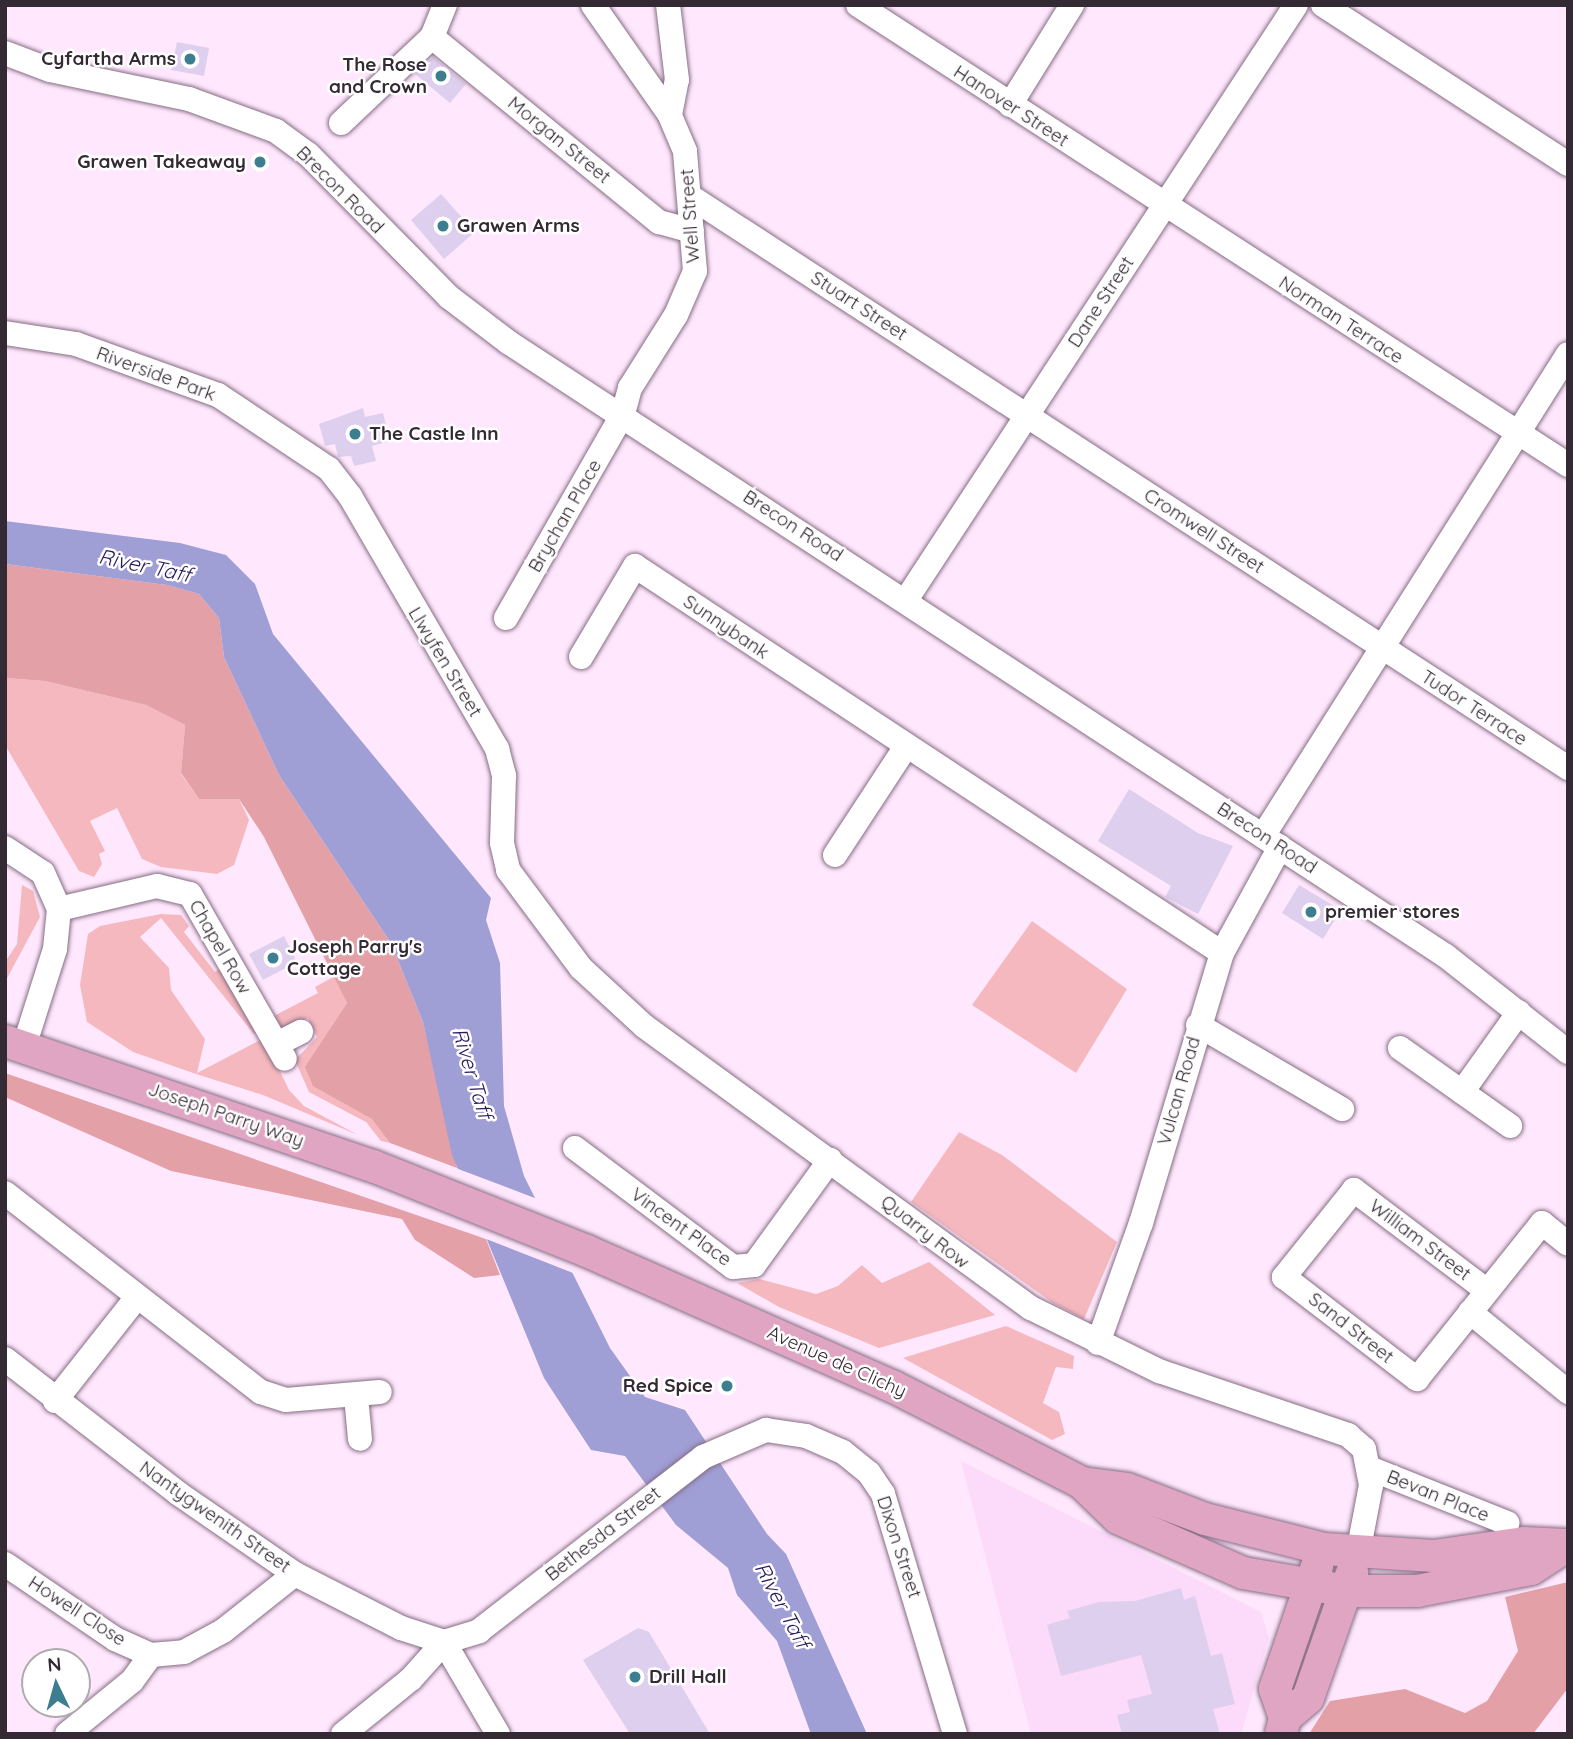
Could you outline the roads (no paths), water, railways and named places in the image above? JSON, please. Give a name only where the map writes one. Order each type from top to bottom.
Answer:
[{"type":"main road","name":"Joseph Parry Way","points":[[15,1044],[445,1196],[587,1251]]},
{"type":"main road","name":"Avenue de Clichy","points":[[587,1251],[892,1386],[1083,1483],[1118,1518],[1243,1573],[1348,1591]]},
{"type":"main road","name":"Avenue de Clichy","points":[[1083,1483],[1128,1489],[1205,1519],[1324,1549],[1358,1553]]},
{"type":"main road","points":[[1283,1726],[1308,1698],[1348,1591],[1358,1553],[1434,1556],[1524,1543],[1567,1545]]},
{"type":"main road","points":[[1348,1591],[1416,1591],[1493,1580],[1531,1569],[1567,1545]]},
{"type":"main road","points":[[1283,1726],[1275,1689],[1324,1549]]},
{"type":"street","points":[[341,123],[432,37],[445,5]]},
{"type":"street","name":"Well Street","points":[[593,5],[670,115],[685,151],[691,197],[695,271],[676,316],[630,388],[623,414]]},
{"type":"street","points":[[668,5],[677,80],[670,115]]},
{"type":"street","name":"Hanover Street","points":[[858,5],[1164,207]]},
{"type":"street","points":[[1010,105],[1072,5]]},
{"type":"street","name":"Dane Street","points":[[906,600],[1296,5]]},
{"type":"street","points":[[1323,5],[1568,164]]},
{"type":"street","name":"Morgan Street","points":[[432,37],[659,222],[692,231]]},
{"type":"street","name":"Brecon Road","points":[[5,53],[50,70],[189,99],[276,131],[308,154],[449,297],[508,342],[623,414],[1446,956],[1568,1052]]},
{"type":"street","name":"Stuart Street","points":[[691,197],[1027,415]]},
{"type":"street","name":"Norman Terrace","points":[[1164,207],[1568,465]]},
{"type":"street","name":"Riverside Park","points":[[5,333],[76,344],[218,395],[329,469]]},
{"type":"street","name":"Vulcan Road","points":[[1098,1343],[1141,1223],[1198,1025],[1222,953],[1272,841],[1381,647],[1568,354]]},
{"type":"street","name":"Brychan Place","points":[[506,618],[623,414]]},
{"type":"street","name":"Cromwell Street","points":[[1027,415],[1381,647]]},
{"type":"street","name":"Llwyfen Street","points":[[329,469],[351,496],[497,749],[504,776],[502,844],[508,870]]},
{"type":"street","name":"Sunnybank","points":[[581,657],[635,566],[905,748],[1222,953]]},
{"type":"street","name":"Tudor Terrace","points":[[1381,647],[1568,768]]},
{"type":"street","points":[[835,855],[905,748]]},
{"type":"street","points":[[5,848],[43,873],[59,909],[55,949],[15,1044]]},
{"type":"street","name":"Quarry Row","points":[[508,870],[531,908],[590,977],[645,1026],[830,1160],[995,1286],[1098,1343],[1219,1394],[1329,1426],[1364,1449],[1369,1468]]},
{"type":"street","name":"Chapel Row","points":[[59,909],[157,886],[190,894],[281,1051],[301,1032]]},
{"type":"street","points":[[1462,1092],[1519,1012]]},
{"type":"street","points":[[1198,1025],[1342,1109]]},
{"type":"street","points":[[1400,1048],[1510,1126]]},
{"type":"street","name":"Vincent Place","points":[[575,1149],[733,1267],[754,1265],[830,1160]]},
{"type":"street","name":"Sand Street","points":[[1354,1190],[1284,1277],[1417,1379],[1470,1312]]},
{"type":"street","name":"William Street","points":[[1354,1190],[1486,1290]]},
{"type":"street","points":[[5,1193],[261,1392],[286,1400],[368,1394],[360,1439]]},
{"type":"street","points":[[1568,1244],[1542,1223],[1470,1312],[1568,1392]]},
{"type":"street","points":[[55,1401],[137,1297]]},
{"type":"street","name":"Nantygwenith Street","points":[[5,1359],[55,1401],[295,1574],[401,1628],[444,1642]]},
{"type":"street","name":"Bethesda Street","points":[[444,1642],[479,1631],[643,1502],[719,1450],[766,1430]]},
{"type":"street","name":"Dixon Street","points":[[766,1430],[806,1436],[843,1452],[869,1473],[883,1494],[955,1734]]},
{"type":"street","points":[[1358,1553],[1367,1510],[1369,1468]]},
{"type":"street","name":"Bevan Place","points":[[1369,1468],[1507,1523]]},
{"type":"street","points":[[1324,1549],[1367,1510]]},
{"type":"street","name":"Howell Close","points":[[5,1564],[116,1639],[151,1655],[184,1653],[223,1631],[295,1574]]},
{"type":"street","points":[[343,1734],[411,1679],[444,1642],[498,1734]]},
{"type":"street","points":[[67,1734],[132,1681],[151,1655]]},
{"type":"water","name":"River Taff","points":[[5,521],[180,543],[226,555],[255,584],[273,634],[491,898],[486,920],[500,963],[504,1106],[524,1176],[610,1348],[645,1397],[685,1410],[767,1534],[786,1554],[867,1734],[811,1734],[777,1641],[737,1595],[728,1568],[676,1525],[625,1456],[591,1450],[544,1378],[452,1155],[423,1022],[391,943],[279,775],[224,657],[219,618],[199,594],[167,585],[5,564]]},
{"type":"place","name":"Cyfartha Arms","points":[[190,59]]},
{"type":"place","name":"The Rose and Crown","points":[[441,76]]},
{"type":"place","name":"Grawen Takeaway","points":[[260,162]]},
{"type":"place","name":"Grawen Arms","points":[[443,226]]},
{"type":"place","name":"The Castle Inn","points":[[355,434]]},
{"type":"place","name":"premier stores","points":[[1311,912]]},
{"type":"place","name":"Joseph Parry's Cottage","points":[[273,958]]},
{"type":"place","name":"Red Spice","points":[[727,1386]]},
{"type":"place","name":"Drill Hall","points":[[635,1677]]}]
